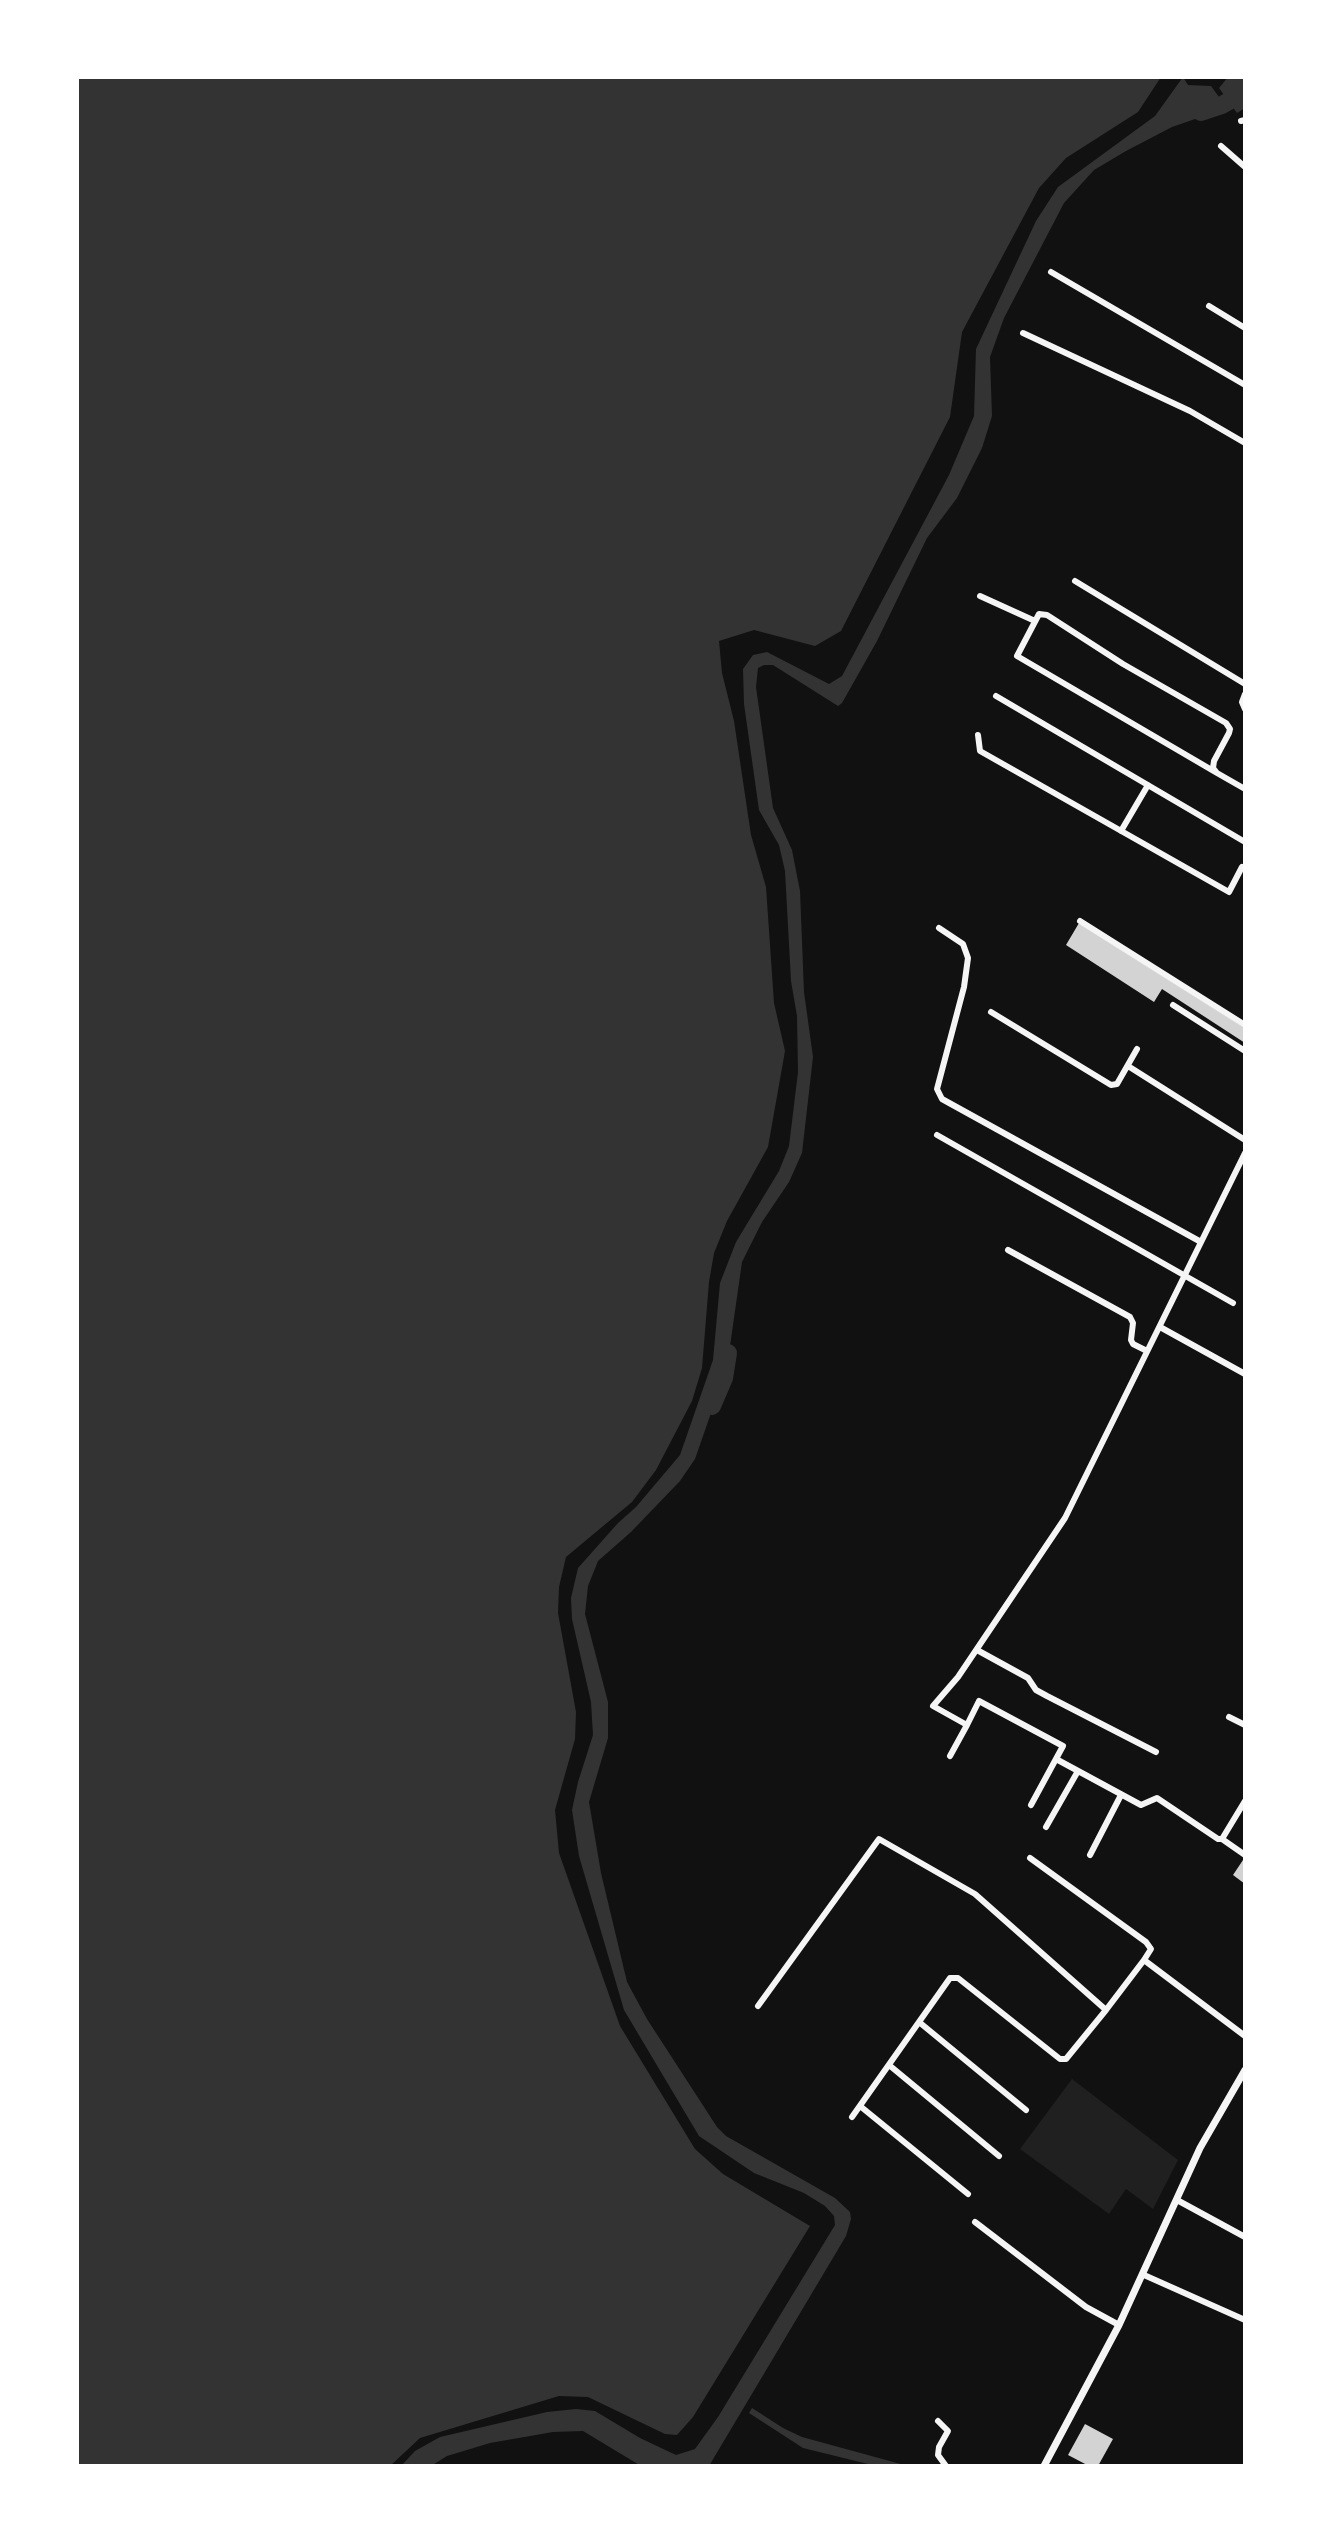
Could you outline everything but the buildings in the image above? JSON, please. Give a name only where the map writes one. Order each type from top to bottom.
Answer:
[{"type":"street","points":[[1221,146],[1245,167]]},
{"type":"street","points":[[1051,272],[1245,385]]},
{"type":"street","points":[[1209,306],[1245,328]]},
{"type":"street","points":[[1023,332],[1167,400],[1245,443]]},
{"type":"street","points":[[1075,581],[1245,684]]},
{"type":"street","points":[[980,596],[1035,621]]},
{"type":"street","points":[[1217,774],[1213,764],[1229,733],[1226,723],[1123,664],[1046,615],[1039,614],[1017,656],[1217,774],[1245,789]]},
{"type":"street","points":[[1245,694],[1241,702],[1245,709]]},
{"type":"street","points":[[996,696],[1245,842]]},
{"type":"street","points":[[978,735],[981,751],[1229,892],[1243,868],[1245,859]]},
{"type":"street","points":[[1121,831],[1148,785]]},
{"type":"street","points":[[1080,921],[1245,1025]]},
{"type":"street","points":[[939,928],[963,944],[968,958],[964,987],[937,1089],[942,1099],[1201,1242]]},
{"type":"street","points":[[1173,1005],[1245,1051]]},
{"type":"street","points":[[991,1012],[1111,1085],[1117,1084],[1138,1049]]},
{"type":"street","points":[[1128,1066],[1245,1140]]},
{"type":"street","points":[[937,1135],[1233,1303]]},
{"type":"street","points":[[967,1725],[933,1706],[977,1650],[1065,1518],[1244,1158]]},
{"type":"street","points":[[1008,1250],[1130,1317],[1133,1324],[1130,1340],[1132,1344],[1147,1351]]},
{"type":"street","points":[[1160,1326],[1245,1374]]},
{"type":"street","points":[[977,1650],[1028,1678],[1036,1690],[1156,1752]]},
{"type":"street","points":[[950,1756],[979,1702],[1063,1746],[1031,1805]]},
{"type":"street","points":[[1229,1717],[1245,1725]]},
{"type":"street","points":[[1056,1759],[1141,1805],[1157,1798],[1245,1855]]},
{"type":"street","points":[[1046,1827],[1077,1771]]},
{"type":"street","points":[[1090,1855],[1121,1795]]},
{"type":"street","points":[[1222,1839],[1245,1801]]},
{"type":"street","points":[[758,2006],[879,1839],[975,1894],[1106,2010]]},
{"type":"street","points":[[852,2117],[947,1981],[954,1977],[1049,2052],[1060,2059],[1066,2059],[1144,1960],[1151,1949],[1150,1946],[1030,1858]]},
{"type":"street","points":[[1144,1960],[1245,2036]]},
{"type":"street","points":[[919,2022],[1026,2110]]},
{"type":"street","points":[[889,2065],[999,2156]]},
{"type":"street","points":[[1044,2466],[1119,2325],[1200,2148],[1245,2070]]},
{"type":"street","points":[[860,2106],[968,2194]]},
{"type":"street","points":[[1177,2200],[1245,2237]]},
{"type":"street","points":[[975,2222],[1086,2307],[1119,2325]]},
{"type":"street","points":[[1143,2275],[1245,2320]]},
{"type":"street","points":[[938,2421],[948,2431],[939,2447],[938,2455],[946,2466]]},
{"type":"shaded area","points":[[77,77],[1161,77],[1138,112],[1066,158],[1039,188],[962,332],[950,417],[841,631],[815,646],[754,630],[719,641],[722,673],[734,721],[751,835],[766,887],[774,1003],[785,1051],[768,1147],[727,1221],[714,1253],[702,1368],[692,1401],[656,1470],[632,1502],[566,1557],[559,1587],[558,1613],[576,1712],[575,1739],[555,1810],[559,1853],[620,2026],[695,2149],[723,2174],[810,2226],[693,2417],[677,2435],[665,2434],[588,2397],[559,2396],[420,2438],[390,2466],[77,2466]]},
{"type":"shaded area","points":[[1183,77],[1188,85],[1211,86],[1227,108],[1172,127],[1126,151],[1094,170],[1064,203],[1004,318],[990,357],[992,416],[982,448],[957,498],[927,538],[877,641],[842,703],[838,706],[773,665],[758,668],[756,687],[773,808],[792,850],[800,891],[804,992],[813,1057],[802,1153],[789,1182],[762,1222],[742,1262],[727,1367],[695,1459],[680,1481],[631,1532],[598,1561],[588,1586],[585,1614],[608,1702],[608,1738],[589,1802],[601,1873],[627,1982],[647,2019],[717,2127],[726,2136],[835,2198],[850,2212],[851,2219],[846,2236],[709,2466],[641,2466],[583,2431],[553,2432],[490,2443],[447,2456],[431,2466],[401,2466],[415,2451],[440,2437],[547,2412],[576,2409],[595,2411],[640,2438],[676,2455],[695,2449],[718,2417],[835,2225],[834,2216],[825,2206],[804,2193],[754,2173],[699,2136],[624,2010],[579,1856],[572,1810],[593,1735],[591,1702],[572,1619],[571,1598],[578,1568],[636,1507],[680,1455],[713,1360],[720,1283],[736,1242],[779,1171],[789,1146],[798,1072],[797,1016],[791,981],[785,871],[779,845],[759,810],[744,704],[743,669],[753,655],[767,652],[829,684],[842,676],[949,475],[974,416],[976,349],[1036,221],[1058,187],[1155,116]]},
{"type":"shaded area","points":[[1228,77],[1245,77],[1245,108],[1237,113],[1219,88]]},
{"type":"shaded area","points":[[1072,2079],[1178,2160],[1153,2209],[1126,2189],[1109,2214],[1020,2149]]},
{"type":"shaded area","points":[[752,2408],[802,2437],[908,2466],[876,2466],[803,2448],[749,2413]]},
{"type":"waterway","points":[[1201,112],[1222,105],[1245,92]]},
{"type":"waterway","points":[[712,1406],[724,1378],[728,1353]]}]
